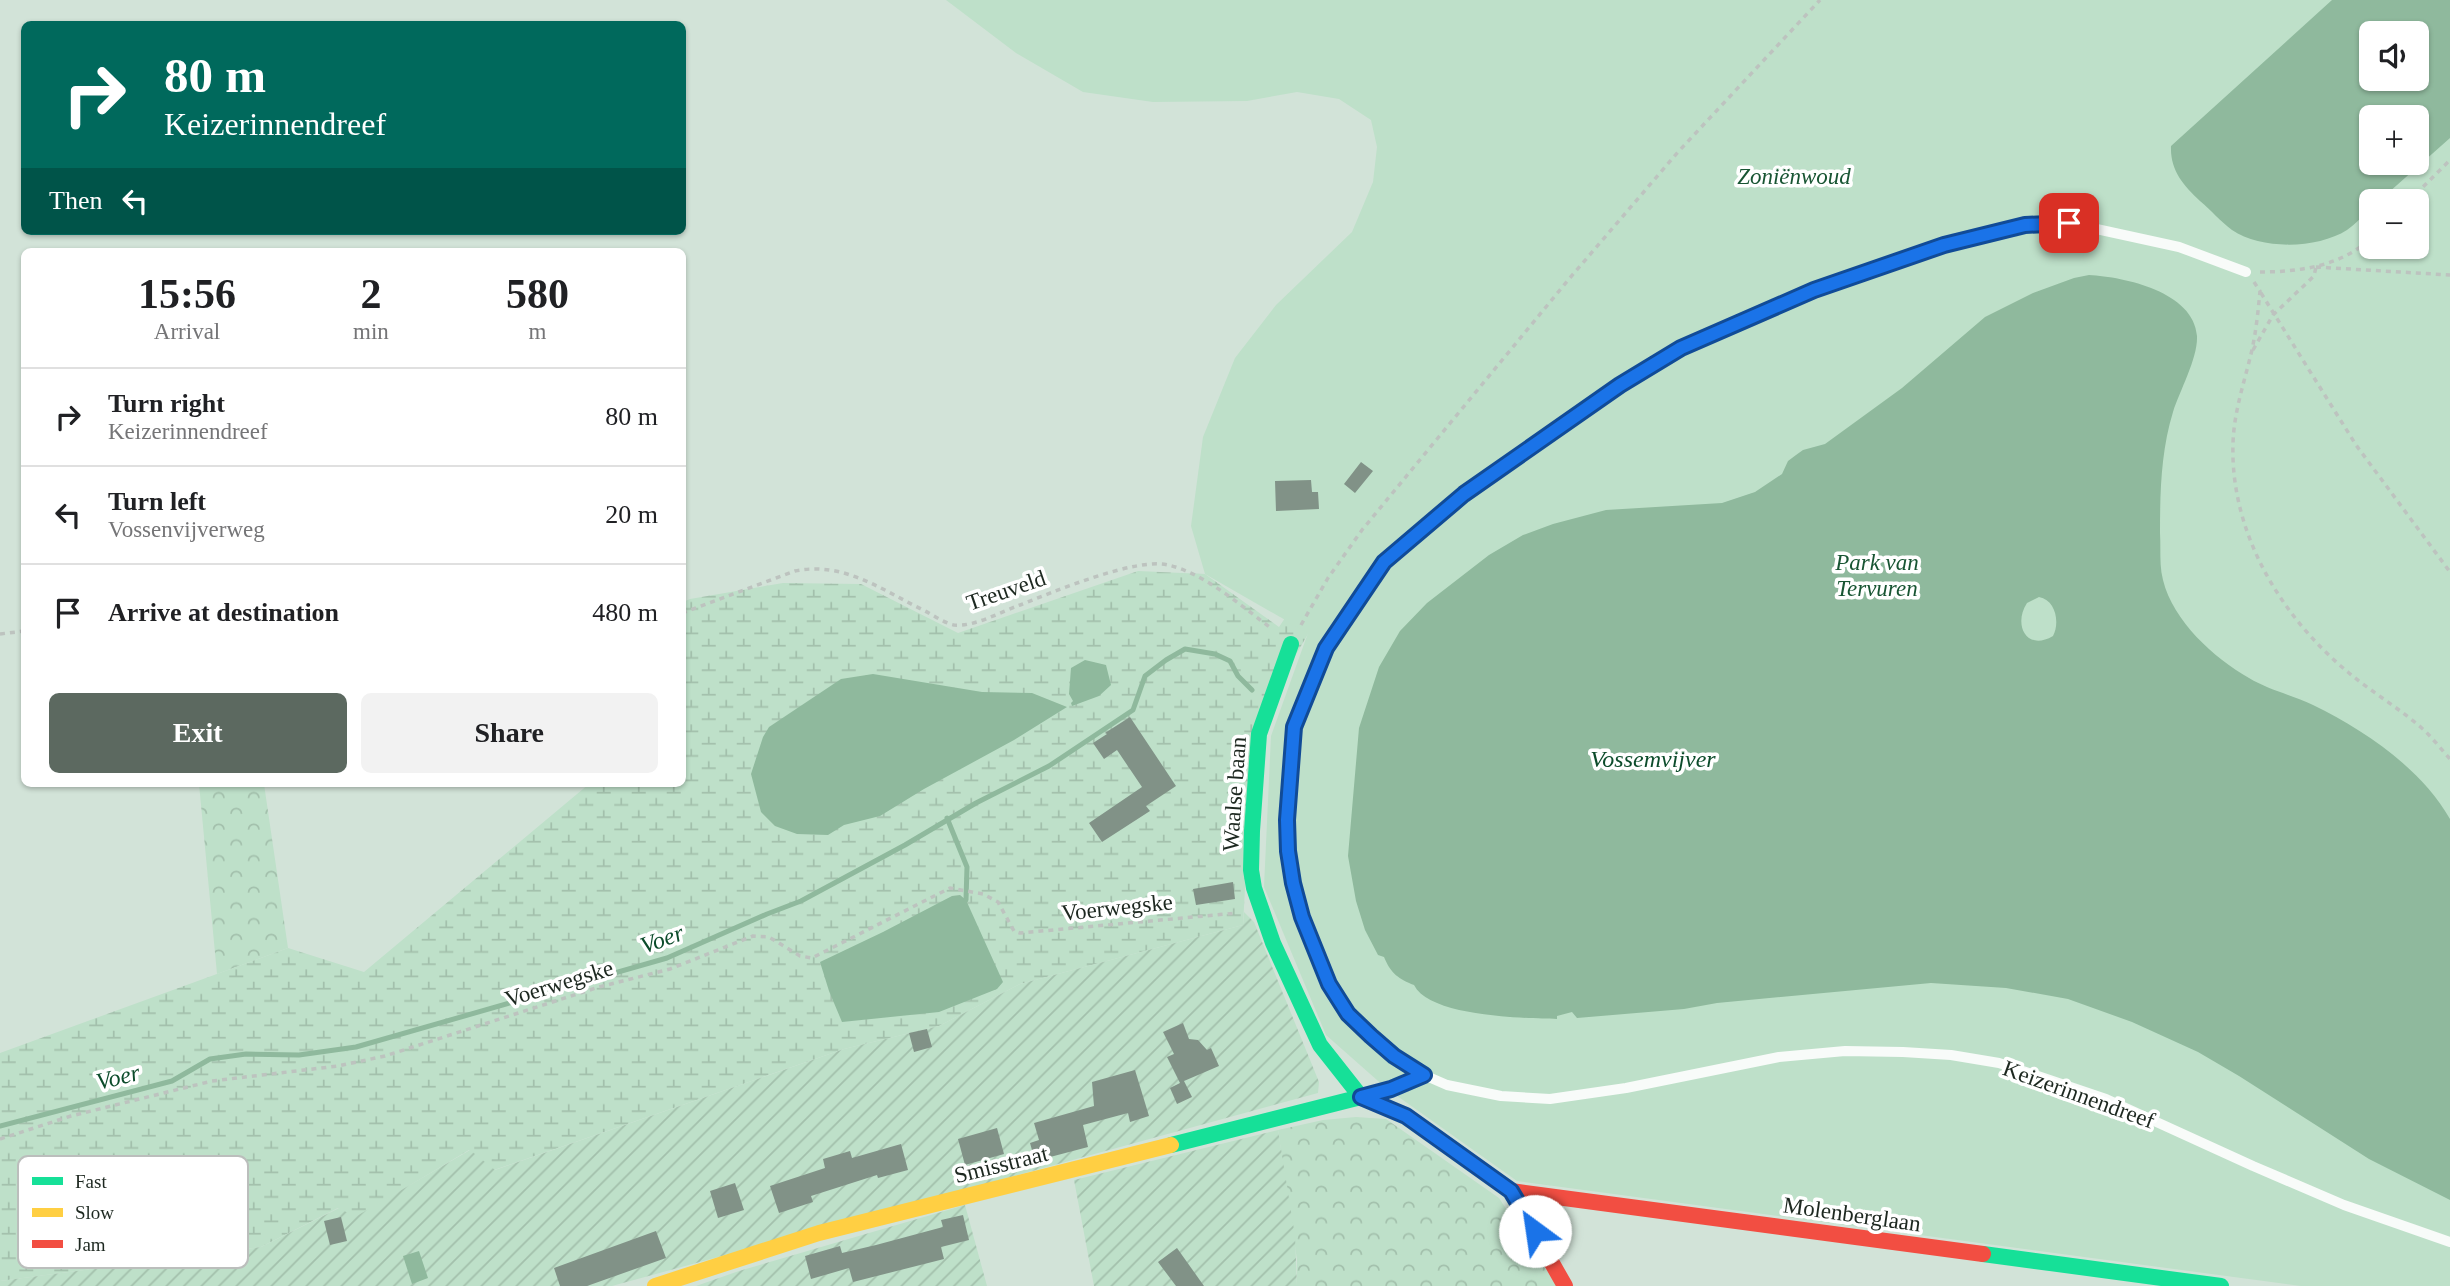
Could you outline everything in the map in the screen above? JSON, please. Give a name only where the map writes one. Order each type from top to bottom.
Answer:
[{"type":"street","name":"Waalse baan","points":[[1291,644],[1259,734],[1251,870],[1260,910],[1303,1012],[1320,1045],[1361,1097]]},
{"type":"street","points":[[1361,1097],[1406,1116],[1511,1191],[1548,1252],[1564,1286]]},
{"type":"street","name":"Smisstraat","points":[[655,1286],[819,1233],[1361,1097]]},
{"type":"street","name":"Molenberglaan","points":[[1511,1191],[2187,1284],[2221,1286]]},
{"type":"lane","name":"Keizerinnendreef","points":[[2246,272],[2179,247],[2069,223],[2025,225],[1944,245],[1814,290],[1681,348],[1620,385],[1464,494],[1384,562],[1326,648],[1294,727],[1287,820],[1293,883],[1302,917],[1329,984],[1348,1014],[1394,1056],[1424,1075],[1447,1085],[1526,1099],[1550,1099],[1626,1088],[1779,1057],[1845,1051],[1951,1055],[2000,1063],[2106,1099],[2344,1205],[2450,1242]]},
{"type":"lane","points":[[1361,1097],[1391,1089],[1424,1075]]},
{"type":"path","points":[[1291,644],[1328,578],[1362,530],[1569,279],[1678,152],[1819,0]]},
{"type":"path","points":[[2421,189],[2450,160]]},
{"type":"path","points":[[2246,272],[2290,272],[2316,267],[2359,250]]},
{"type":"path","points":[[2316,267],[2450,275]]},
{"type":"path","points":[[2251,353],[2273,316],[2314,276],[2316,267]]},
{"type":"path","points":[[2246,272],[2356,445],[2450,572]]},
{"type":"path","points":[[2259,291],[2257,326],[2239,398],[2233,443],[2243,520],[2258,559],[2281,600],[2310,638],[2348,672],[2424,730],[2450,759]]},
{"type":"path","name":"Treuveld","points":[[686,612],[795,571],[834,569],[855,576],[952,625],[970,624],[1045,595],[1145,563],[1168,565],[1199,578],[1291,644]]},
{"type":"path","points":[[0,634],[21,631]]},
{"type":"path","name":"Voerwegske","points":[[0,1139],[71,1116],[212,1081],[338,1066],[385,1056],[600,988],[670,969],[752,936],[769,937],[800,956],[812,958],[950,888],[983,894],[998,902],[1014,931],[1026,934],[1260,910]]},
{"type":"green space","name":"Park van Tervuren","points":[[946,0],[2450,0],[2450,1286],[2301,1286],[1517,1181],[1386,1088],[1326,1035],[1264,887],[1271,736],[1308,633],[1205,574],[1191,526],[1203,437],[1235,358],[1276,305],[1352,232],[1373,182],[1377,147],[1371,120],[1339,99],[1297,92],[1247,101],[1153,102],[1083,92],[1016,53]]},
{"type":"green space","points":[[1355,554],[1254,726],[1243,925],[1020,984],[939,1026],[844,1049],[494,1170],[469,1150],[355,1218],[338,1208],[261,1247],[248,1249],[248,1156],[18,1156],[18,1268],[100,1268],[0,1281],[0,1053],[288,948],[364,972],[585,787],[686,787],[686,601],[783,583],[861,584],[958,633],[1138,571],[1205,574],[1279,627],[1317,570]]},
{"type":"green space","points":[[199,787],[264,787],[288,948],[217,974]]},
{"type":"green space","points":[[1244,912],[1254,922],[1319,1082],[1318,1093],[612,1286],[0,1286],[0,1281],[100,1268],[248,1268],[248,1249],[261,1247],[339,1208],[355,1217],[470,1150],[495,1170],[844,1049],[939,1026],[1020,984],[1243,925]]},
{"type":"green space","points":[[1356,1117],[1386,1119],[1499,1198],[1557,1286],[1297,1286],[1297,1260],[1278,1130],[1323,1120]]},
{"type":"green space","points":[[1278,1130],[1295,1236],[1297,1286],[1094,1286],[1074,1180]]},
{"type":"green space","points":[[965,1205],[987,1286],[696,1286],[739,1271]]},
{"type":"water","points":[[2332,0],[2450,0],[2450,138],[2429,157],[2429,105],[2359,105],[2359,175],[2408,175],[2393,189],[2359,189],[2359,219],[2347,230],[2321,241],[2305,244],[2274,244],[2244,237],[2224,223],[2183,183],[2175,170],[2171,146]]},
{"type":"water","name":"Vossemvijver","points":[[2104,276],[2155,290],[2184,308],[2193,321],[2197,345],[2169,427],[2160,502],[2162,574],[2168,595],[2185,624],[2209,649],[2236,670],[2264,686],[2305,701],[2332,715],[2390,752],[2424,783],[2450,819],[2450,1200],[2369,1159],[2198,1052],[2132,1022],[2068,999],[2006,988],[1931,983],[1577,1018],[1572,1012],[1557,1016],[1557,1019],[1479,1014],[1438,1004],[1423,996],[1414,985],[1393,972],[1384,957],[1378,955],[1365,930],[1356,901],[1348,856],[1359,728],[1379,667],[1400,631],[1427,603],[1489,555],[1523,535],[1553,524],[1606,510],[1722,503],[1755,492],[1782,474],[1788,461],[1803,450],[1825,444],[1902,388],[1985,317],[2033,293],[2074,278]],"holes":[[[2039,597],[2045,599],[2055,613],[2055,631],[2053,636],[2036,641],[2025,633],[2021,619],[2027,603]]]},
{"type":"water","points":[[1085,660],[1106,665],[1111,685],[1099,696],[1072,706],[1073,701],[1069,694],[1071,668]]},
{"type":"water","points":[[873,674],[982,692],[1032,693],[1067,707],[880,816],[844,825],[828,835],[797,834],[775,826],[761,812],[751,774],[769,727],[841,679]]},
{"type":"water","points":[[960,895],[966,900],[1003,982],[997,989],[939,1012],[842,1022],[820,962],[952,896]]},
{"type":"water","points":[[419,1251],[428,1278],[412,1284],[403,1256]]},
{"type":"building","points":[[1361,462],[1373,471],[1355,493],[1344,484]]},
{"type":"building","points":[[1311,480],[1312,492],[1318,492],[1319,509],[1276,511],[1275,481]]},
{"type":"building","points":[[1130,717],[1176,786],[1146,806],[1150,811],[1102,842],[1089,823],[1142,787],[1117,750],[1104,759],[1093,743]]},
{"type":"building","points":[[1233,882],[1235,899],[1196,905],[1193,889]]},
{"type":"building","points":[[1183,1023],[1189,1039],[1198,1040],[1207,1050],[1211,1048],[1219,1066],[1184,1081],[1192,1097],[1177,1104],[1170,1088],[1180,1083],[1167,1057],[1174,1054],[1163,1032]]},
{"type":"building","points":[[927,1029],[932,1047],[914,1052],[909,1033]]},
{"type":"building","points":[[1135,1070],[1149,1116],[1130,1122],[1128,1113],[1083,1125],[1088,1147],[1035,1161],[1030,1143],[1039,1140],[1034,1123],[1094,1106],[1092,1082]]},
{"type":"building","points":[[997,1128],[1004,1154],[965,1165],[958,1139]]},
{"type":"building","points":[[901,1144],[908,1170],[878,1178],[877,1175],[811,1196],[813,1202],[779,1213],[770,1186],[825,1168],[823,1159],[850,1151],[852,1158]]},
{"type":"building","points":[[735,1183],[744,1210],[718,1218],[710,1191]]},
{"type":"building","points":[[963,1215],[969,1240],[941,1247],[944,1259],[853,1282],[849,1268],[811,1279],[805,1256],[840,1246],[842,1253],[876,1245],[943,1227],[941,1220]]},
{"type":"building","points":[[341,1217],[347,1241],[330,1245],[324,1221]]},
{"type":"building","points":[[656,1231],[666,1258],[587,1286],[560,1286],[554,1268]]},
{"type":"building","points":[[1177,1248],[1204,1286],[1176,1286],[1158,1262]]},
{"type":"waterway","name":"Voer","points":[[0,1126],[172,1081],[210,1059],[246,1054],[299,1055],[356,1047],[667,958],[801,901],[976,803],[1049,766],[1133,710],[1145,676],[1185,649],[1215,654],[1230,661],[1238,676],[1252,690]]},
{"type":"waterway","points":[[947,818],[967,867],[966,900]]},
{"type":"traffic: fast","points":[[1291,644],[1259,734],[1252,831],[1251,870],[1254,888],[1273,943],[1320,1045],[1361,1097],[1406,1116],[1452,1149]]},
{"type":"traffic: fast","points":[[1171,1145],[1361,1097]]},
{"type":"traffic: fast","points":[[1983,1254],[2221,1286]]},
{"type":"traffic: slow","points":[[655,1286],[819,1233],[1171,1145]]},
{"type":"traffic: jam","points":[[1452,1149],[1511,1191],[1565,1286]]},
{"type":"traffic: jam","points":[[1511,1191],[1983,1254]]},
{"type":"route","points":[[1535,1231],[1511,1191],[1406,1116],[1361,1097],[1391,1089],[1424,1075],[1394,1056],[1348,1014],[1329,984],[1314,950],[1293,883],[1287,820],[1294,727],[1326,648],[1384,562],[1464,494],[1620,385],[1681,348],[1814,290],[1944,245],[2025,225],[2069,223]]},
{"type":"park label","name":"Zoniënwoud","points":[[1794,176]]}]
